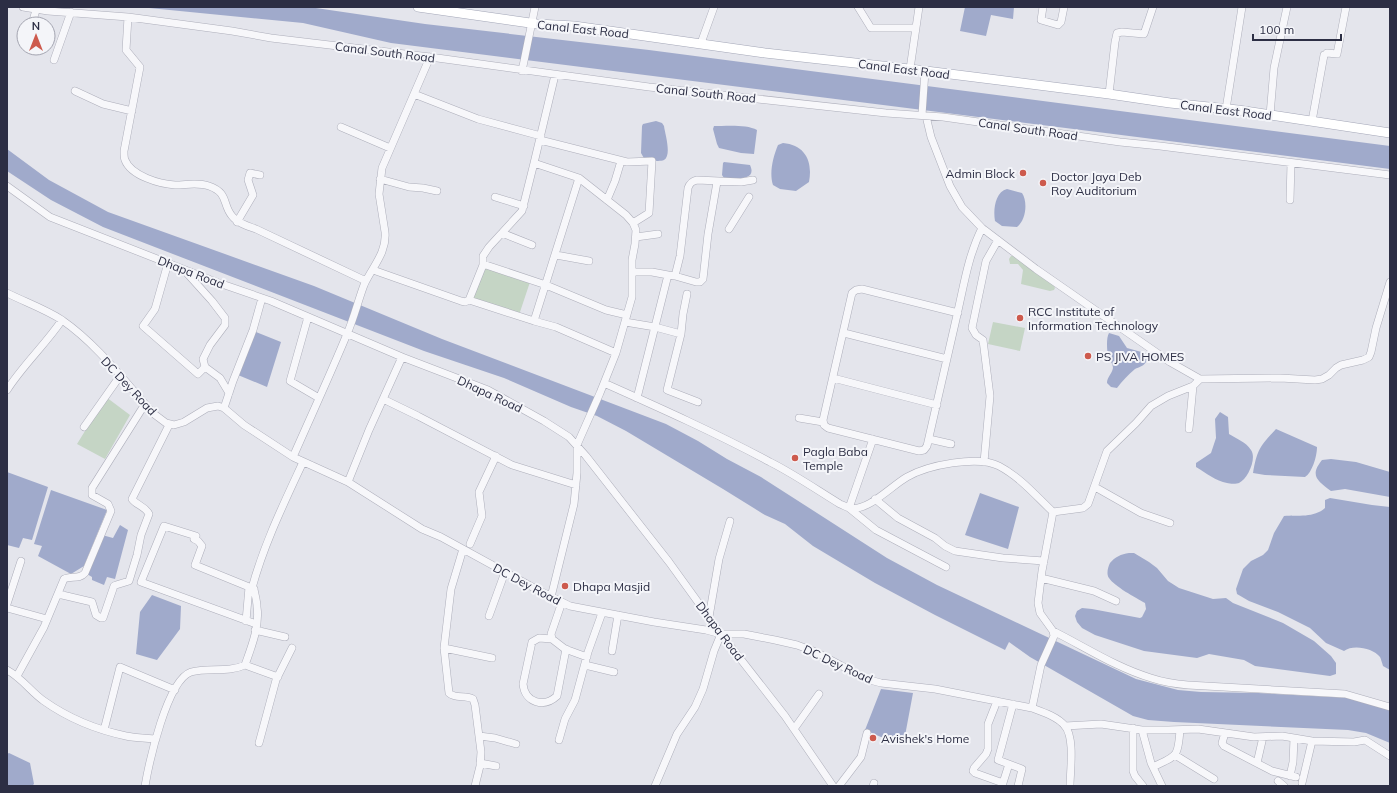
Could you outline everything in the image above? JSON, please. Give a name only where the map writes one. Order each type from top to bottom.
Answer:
[{"type":"main road","name":"Canal East Road","points":[[418,7],[532,23],[574,26],[764,53],[910,69],[924,74],[1109,94],[1226,109],[1390,133]]},
{"type":"street","name":"Canal South Road","points":[[23,7],[36,10],[128,17],[271,38],[430,57],[522,71],[649,87],[886,113],[924,114],[1390,175]]},
{"type":"street","points":[[522,71],[535,7]]},
{"type":"street","points":[[701,43],[714,7]]},
{"type":"street","points":[[858,7],[871,28],[916,28]]},
{"type":"street","points":[[910,69],[919,7]]},
{"type":"street","points":[[1043,7],[1041,20],[1058,24],[1061,22],[1064,7]]},
{"type":"street","points":[[1109,94],[1115,42],[1118,33],[1144,34],[1153,7]]},
{"type":"street","points":[[1226,109],[1242,7]]},
{"type":"street","points":[[1270,115],[1274,68],[1287,7]]},
{"type":"street","points":[[1312,121],[1326,54],[1337,54],[1346,7]]},
{"type":"street","points":[[34,16],[36,10]]},
{"type":"street","points":[[54,60],[70,12]]},
{"type":"street","points":[[128,17],[126,50],[140,67],[124,151],[125,160],[130,168],[139,174],[158,182],[178,185],[195,183],[216,189],[224,196],[229,212],[237,222],[256,229],[366,283]]},
{"type":"street","points":[[293,457],[347,333],[366,283],[384,248],[386,238],[379,194],[382,168],[430,57]]},
{"type":"street","points":[[924,74],[924,114],[931,137],[950,186],[962,207],[982,228],[1036,270],[1170,362],[1200,379],[1280,378],[1315,380],[1322,379],[1329,375],[1341,365],[1363,360],[1369,357],[1390,282]]},
{"type":"street","points":[[469,300],[483,264],[483,256],[522,211],[524,206],[555,75]]},
{"type":"street","points":[[74,91],[103,104],[132,111]]},
{"type":"street","points":[[414,94],[478,119],[621,161],[652,161],[649,212],[633,223]]},
{"type":"street","points":[[341,127],[390,148]]},
{"type":"street","points":[[607,200],[621,161]]},
{"type":"street","points":[[534,163],[579,178],[626,215],[633,223],[636,230],[632,260],[632,297],[616,353],[577,445],[577,473],[574,504],[551,597]]},
{"type":"street","points":[[1290,200],[1291,163]]},
{"type":"street","points":[[237,222],[253,195],[248,180],[250,173],[260,175]]},
{"type":"street","points":[[534,321],[579,178]]},
{"type":"street","points":[[380,179],[408,187],[437,191]]},
{"type":"street","points":[[637,398],[655,327],[672,275],[680,256],[688,188],[690,184],[697,180],[741,182],[752,180]]},
{"type":"street","points":[[632,272],[652,272],[672,275],[696,282],[700,282],[703,279],[706,247],[717,182]]},
{"type":"street","name":"Dhapa Road","points":[[7,186],[50,216],[168,262],[184,270],[262,298],[402,357],[488,390],[544,421],[569,437],[586,456],[669,562],[721,634],[794,729],[833,786]]},
{"type":"street","points":[[495,197],[524,206]]},
{"type":"street","points":[[729,229],[748,197]]},
{"type":"street","points":[[799,418],[823,422],[828,428],[919,451],[924,450],[929,439],[969,259],[973,246],[982,228]]},
{"type":"street","points":[[502,233],[532,245]]},
{"type":"street","points":[[636,237],[658,234]]},
{"type":"street","points":[[984,462],[989,409],[989,387],[983,340],[976,335],[972,328],[986,261],[998,240]]},
{"type":"street","points":[[556,254],[589,261]]},
{"type":"street","points":[[168,262],[155,309],[143,326],[198,374],[205,367]]},
{"type":"street","points":[[483,264],[546,285],[626,318],[681,334]]},
{"type":"street","points":[[184,270],[225,318],[225,325],[210,345],[203,359],[205,367],[220,378],[229,393]]},
{"type":"street","points":[[373,270],[461,301],[465,302],[469,300],[556,327],[616,353]]},
{"type":"street","points":[[823,422],[852,293],[856,290],[862,289],[958,313]]},
{"type":"street","name":"DC Dey Road","points":[[7,293],[62,320],[88,341],[154,414],[170,425]]},
{"type":"street","points":[[688,294],[683,314],[681,334],[667,390],[698,402]]},
{"type":"street","points":[[58,594],[92,602],[96,614],[103,618],[114,586],[129,581],[141,535],[149,514],[145,507],[133,502],[132,499],[170,425],[184,422],[207,408],[218,406],[224,408],[253,330],[262,298]]},
{"type":"street","points":[[308,317],[290,381],[319,398]]},
{"type":"street","points":[[7,390],[17,374],[54,333],[62,320]]},
{"type":"street","points":[[844,333],[947,359]]},
{"type":"street","points":[[348,482],[369,430],[402,357]]},
{"type":"street","points":[[84,427],[120,376]]},
{"type":"street","points":[[833,378],[936,405]]},
{"type":"street","points":[[1053,512],[1083,508],[1088,504],[1107,451],[1151,406],[1168,396],[1193,386],[1200,379]]},
{"type":"street","points":[[604,383],[688,420],[771,462],[849,508],[876,530],[946,567]]},
{"type":"street","points":[[1189,429],[1193,386]]},
{"type":"street","points":[[383,400],[512,465],[576,485]]},
{"type":"street","points":[[16,676],[35,645],[64,579],[67,577],[81,577],[85,573],[110,514],[108,504],[92,496],[92,488],[145,404]]},
{"type":"street","name":"DC Dey Road","points":[[224,408],[244,425],[293,457],[348,482],[422,529],[570,606],[721,634],[744,634],[797,645],[816,652],[866,679],[881,683],[918,686],[1032,708],[1053,718],[1065,726]]},
{"type":"street","points":[[849,508],[873,439]]},
{"type":"street","points":[[929,439],[951,444]]},
{"type":"street","points":[[470,544],[482,516],[479,492],[496,456]]},
{"type":"street","points":[[246,621],[251,588],[259,564],[287,497],[304,462]]},
{"type":"street","points":[[849,508],[858,508],[868,505],[908,476],[920,471],[953,462],[984,462],[998,465],[1010,472],[1053,512]]},
{"type":"street","points":[[1095,488],[1141,513],[1170,523]]},
{"type":"street","points":[[876,499],[898,518],[935,538],[950,549],[1003,558],[1044,560]]},
{"type":"street","points":[[1053,512],[1038,603],[1040,613],[1053,633],[1123,667],[1150,678],[1168,683],[1194,686],[1345,694],[1390,707]]},
{"type":"street","points":[[709,617],[719,559],[730,521]]},
{"type":"street","points":[[245,665],[256,627],[258,609],[251,588],[195,565],[202,546],[194,539],[196,536],[164,526],[141,582],[246,621],[256,627],[285,637]]},
{"type":"street","points":[[463,549],[451,589],[444,648],[449,693],[453,696],[469,697],[474,701],[481,752],[475,786]]},
{"type":"street","points":[[7,604],[21,560]]},
{"type":"street","points":[[489,616],[505,572]]},
{"type":"street","points":[[1041,578],[1094,591],[1116,601]]},
{"type":"street","points":[[552,639],[551,634],[562,602]]},
{"type":"street","points":[[7,608],[48,618]]},
{"type":"street","points":[[559,740],[565,719],[575,700],[584,665],[602,613]]},
{"type":"street","points":[[612,651],[618,615]]},
{"type":"street","points":[[1032,708],[1041,665],[1053,633]]},
{"type":"street","points":[[656,786],[677,734],[696,707],[721,634]]},
{"type":"street","points":[[566,650],[557,696],[552,700],[545,702],[534,701],[527,697],[523,684],[532,642],[539,638],[552,639],[566,650],[587,657]]},
{"type":"street","points":[[259,743],[270,700],[278,677],[292,648]]},
{"type":"street","points":[[444,648],[492,658]]},
{"type":"street","points":[[145,786],[165,708],[182,677],[190,672],[237,668],[245,665],[278,677]]},
{"type":"street","points":[[584,665],[614,672]]},
{"type":"street","points":[[104,730],[120,667],[175,690]]},
{"type":"street","points":[[7,670],[44,701],[68,715],[104,730],[126,736],[156,739]]},
{"type":"street","points":[[794,729],[819,694]]},
{"type":"street","points":[[997,701],[988,724],[988,749],[986,754],[973,770],[975,773],[1003,784],[1009,764]]},
{"type":"street","points":[[1013,704],[998,760],[1022,769],[1018,786]]},
{"type":"street","points":[[1070,786],[1070,744],[1069,734],[1065,726],[1101,724],[1142,730],[1198,729],[1263,737],[1282,736],[1312,741],[1354,742],[1365,740],[1390,756]]},
{"type":"street","points":[[1133,728],[1133,770],[1135,776],[1143,786]]},
{"type":"street","points":[[1142,730],[1148,754],[1162,786]]},
{"type":"street","points":[[1153,767],[1175,755],[1179,748],[1180,730]]},
{"type":"street","points":[[839,786],[861,757],[867,733]]},
{"type":"street","points":[[1225,733],[1222,745],[1272,771],[1293,777],[1294,738]]},
{"type":"street","points":[[479,736],[516,744]]},
{"type":"street","points":[[1257,763],[1263,737]]},
{"type":"street","points":[[1302,783],[1312,741]]},
{"type":"street","points":[[1175,755],[1214,779]]},
{"type":"street","points":[[480,763],[496,766]]},
{"type":"street","points":[[1278,781],[1284,786]]},
{"type":"green space","points":[[1011,256],[1015,256],[1053,284],[1055,288],[1054,290],[1050,291],[1021,284],[1023,270],[1018,264],[1010,264],[1009,259]]},
{"type":"green space","points":[[484,266],[530,282],[519,315],[470,300]]},
{"type":"green space","points":[[993,322],[1025,328],[1020,351],[988,344]]},
{"type":"green space","points":[[106,397],[130,415],[105,459],[77,444]]},
{"type":"water","points":[[139,7],[309,7],[425,24],[649,50],[1390,146],[1390,169],[391,43],[303,23]]},
{"type":"water","points":[[965,7],[1014,7],[1013,19],[991,15],[986,36],[960,31]]},
{"type":"water","points":[[656,121],[662,123],[664,126],[668,154],[662,161],[645,160],[641,153],[642,126],[643,124]]},
{"type":"water","points":[[714,126],[742,126],[757,130],[754,154],[741,153],[719,148],[713,129]]},
{"type":"water","points":[[783,143],[791,144],[802,151],[806,155],[810,167],[809,182],[796,191],[780,189],[773,185],[771,175],[773,160],[778,145]]},
{"type":"water","points":[[7,149],[49,180],[108,212],[314,286],[442,339],[666,424],[761,477],[887,558],[937,585],[1136,679],[1178,690],[1351,698],[1390,709],[1390,743],[1366,733],[1348,730],[1174,722],[1148,720],[1133,716],[1030,657],[1009,642],[1005,650],[875,583],[813,546],[785,524],[765,515],[626,431],[597,416],[571,407],[504,378],[424,351],[103,227],[51,200],[7,171]]},
{"type":"water","points":[[724,162],[750,165],[752,170],[751,174],[748,177],[743,178],[724,178],[722,175]]},
{"type":"water","points":[[1007,189],[1022,193],[1024,197],[1024,216],[1017,227],[1002,226],[995,221],[994,212],[997,198]]},
{"type":"water","points":[[256,332],[281,342],[267,387],[238,375]]},
{"type":"water","points":[[1109,333],[1119,336],[1127,348],[1145,353],[1147,358],[1145,363],[1132,371],[1117,388],[1111,387],[1107,383],[1113,368],[1108,353],[1107,341]]},
{"type":"water","points":[[1220,412],[1228,417],[1229,434],[1247,445],[1253,454],[1251,468],[1246,477],[1238,483],[1230,484],[1223,482],[1196,467],[1196,463],[1211,453],[1216,438],[1215,419]]},
{"type":"water","points":[[1276,429],[1317,447],[1314,464],[1308,475],[1305,477],[1253,473],[1260,449]]},
{"type":"water","points":[[1331,459],[1356,462],[1390,472],[1390,497],[1345,489],[1331,491],[1319,481],[1316,470],[1322,460]]},
{"type":"water","points":[[7,472],[48,487],[32,540],[23,538],[19,548],[7,545]]},
{"type":"water","points":[[51,490],[107,510],[84,566],[71,574],[38,556],[42,546],[34,544]]},
{"type":"water","points":[[980,493],[1019,507],[1008,549],[965,535]]},
{"type":"water","points":[[1330,498],[1390,507],[1390,670],[1383,666],[1380,657],[1373,651],[1358,647],[1344,651],[1326,643],[1310,628],[1278,612],[1249,601],[1237,594],[1236,589],[1243,569],[1251,561],[1263,555],[1268,550],[1274,533],[1284,516],[1311,515],[1325,508],[1325,500]]},
{"type":"water","points":[[120,525],[128,530],[115,579],[107,577],[104,585],[92,580],[92,577],[87,574],[102,535],[113,538]]},
{"type":"water","points":[[1134,553],[1149,562],[1157,568],[1168,581],[1179,588],[1213,599],[1226,598],[1233,603],[1283,623],[1314,641],[1331,656],[1336,663],[1336,674],[1330,676],[1255,666],[1244,660],[1209,654],[1197,658],[1144,651],[1095,635],[1082,628],[1077,622],[1075,616],[1077,611],[1082,608],[1140,618],[1142,617],[1146,609],[1145,603],[1115,585],[1108,575],[1110,563],[1118,556]]},
{"type":"water","points":[[152,595],[181,606],[180,629],[157,660],[136,654],[140,612]]},
{"type":"water","points":[[881,689],[913,693],[904,741],[881,737],[865,730]]},
{"type":"water","points":[[9,753],[30,763],[34,784],[32,786],[7,786],[7,754]]},
{"type":"place","name":"Admin Block","points":[[1023,173]]},
{"type":"place","name":"Doctor Jaya Deb Roy Auditorium","points":[[1043,183]]},
{"type":"place","name":"RCC Institute of Information Technology","points":[[1020,318]]},
{"type":"place","name":"PS JIVA HOMES","points":[[1088,356]]},
{"type":"place","name":"Pagla Baba Temple","points":[[795,458]]},
{"type":"place","name":"Dhapa Masjid","points":[[565,586]]},
{"type":"place","name":"Avishek's Home","points":[[873,738]]}]
